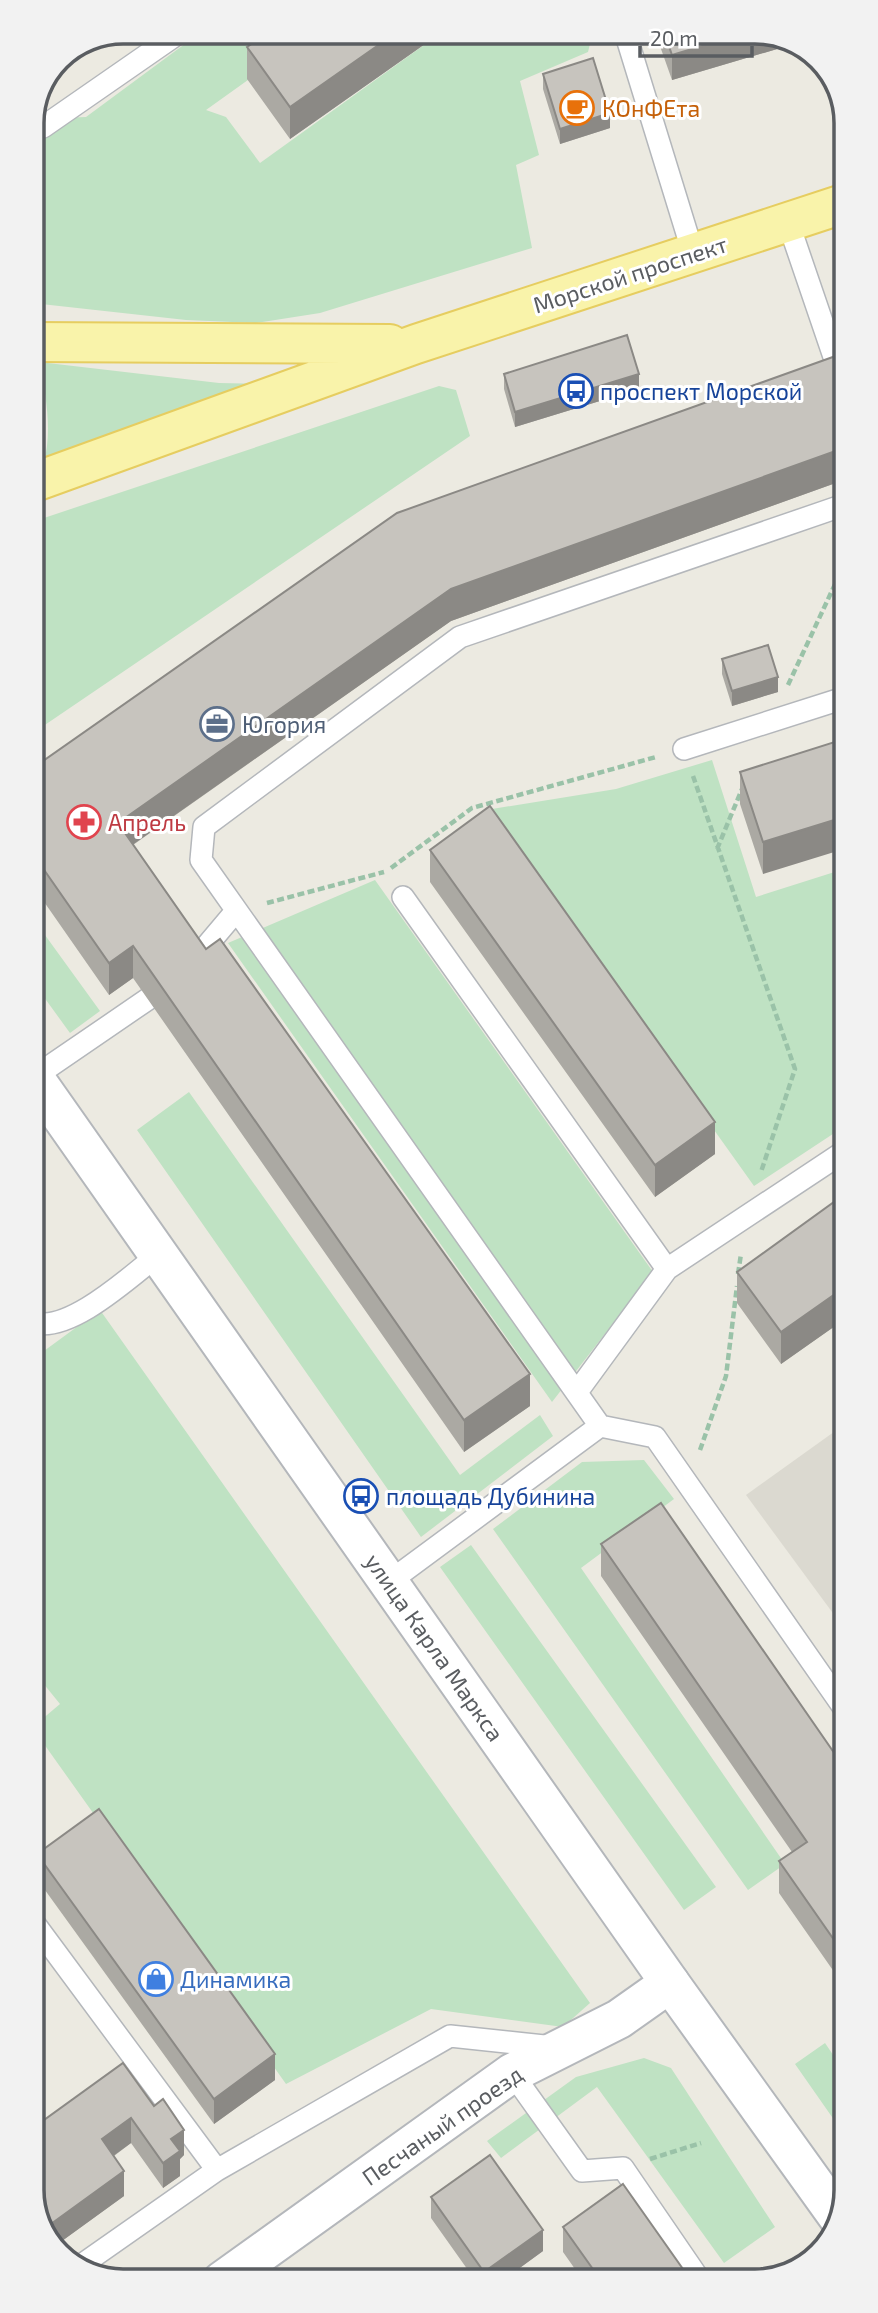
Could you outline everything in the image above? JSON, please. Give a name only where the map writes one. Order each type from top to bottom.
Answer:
[{"type":"main road","name":"Морской проспект","points":[[44,479],[416,344],[834,207]]},
{"type":"main road","points":[[44,342],[416,344]]},
{"type":"street","name":"улица Карла Маркса","points":[[44,1091],[670,1983],[832,2209]]},
{"type":"street","name":"Песчаный проезд","points":[[239,2269],[512,2073],[619,2019],[670,1983]]},
{"type":"lane","points":[[44,126],[163,44]]},
{"type":"lane","points":[[629,44],[693,253]]},
{"type":"lane","points":[[789,222],[834,355]]},
{"type":"lane","points":[[834,508],[460,637],[204,827],[201,860],[600,1426],[655,1437],[834,1695]]},
{"type":"lane","points":[[684,749],[834,701]]},
{"type":"lane","points":[[403,897],[667,1269]]},
{"type":"lane","points":[[193,962],[236,911]]},
{"type":"lane","points":[[44,1070],[148,999]]},
{"type":"lane","points":[[577,1392],[667,1269],[834,1158]]},
{"type":"lane","points":[[44,1324],[74,1317],[158,1255]]},
{"type":"lane","points":[[389,1582],[600,1426]]},
{"type":"lane","points":[[44,1936],[217,2170]]},
{"type":"lane","points":[[87,2261],[217,2170],[450,2036],[563,2048]]},
{"type":"lane","points":[[512,2073],[582,2171],[623,2168],[692,2269]]},
{"type":"path","points":[[236,911],[386,872],[472,808],[684,749],[795,1069],[745,1217],[726,1376],[688,1484]]},
{"type":"path","points":[[623,2168],[701,2143]]},
{"type":"shaded area","points":[[834,1432],[834,1615],[746,1495]]},
{"type":"green space","points":[[185,44],[298,44],[206,110],[226,117],[260,163],[425,44],[590,44],[588,52],[520,81],[539,155],[516,165],[532,248],[320,313],[256,323],[186,320],[44,304],[44,119],[86,117]]},
{"type":"green space","points":[[44,363],[219,383],[262,384],[44,466],[48,440]]},
{"type":"green space","points":[[439,386],[456,390],[470,436],[44,726],[44,518]]},
{"type":"green space","points":[[712,760],[756,897],[834,872],[834,1133],[754,1186],[486,810],[616,789]]},
{"type":"green space","points":[[375,880],[653,1272],[552,1402],[228,943]]},
{"type":"green space","points":[[44,934],[100,1011],[70,1033],[44,997]]},
{"type":"green space","points":[[189,1092],[460,1475],[540,1415],[553,1436],[421,1537],[137,1130]]},
{"type":"green space","points":[[100,1310],[590,2003],[563,2027],[431,2009],[286,2084],[44,1744],[44,1718],[60,1704],[44,1684],[44,1351]]},
{"type":"green space","points":[[644,1460],[674,1499],[581,1568],[785,1864],[748,1890],[493,1529],[582,1462]]},
{"type":"green space","points":[[471,1545],[716,1887],[684,1910],[440,1567]]},
{"type":"green space","points":[[825,2043],[834,2056],[834,2120],[795,2064]]},
{"type":"green space","points":[[644,2058],[671,2068],[775,2227],[724,2263],[597,2087],[501,2158],[487,2141],[576,2077]]},
{"type":"building","points":[[252,44],[380,44],[290,107],[247,47]]},
{"type":"building","points":[[668,44],[709,44],[672,55]]},
{"type":"building","name":"КОнФЕта","points":[[593,58],[610,113],[560,129],[543,74]]},
{"type":"building","points":[[627,335],[639,374],[515,412],[504,374]]},
{"type":"building","points":[[834,357],[834,452],[451,589],[118,823],[206,949],[220,939],[530,1374],[464,1420],[133,946],[109,963],[44,870],[44,760],[397,513]]},
{"type":"building","points":[[768,645],[778,677],[732,691],[722,659]]},
{"type":"building","points":[[834,742],[834,820],[763,842],[740,772]]},
{"type":"building","points":[[490,806],[715,1122],[655,1165],[430,850]]},
{"type":"building","points":[[834,1202],[834,1295],[781,1332],[737,1272]]},
{"type":"building","points":[[661,1503],[834,1753],[834,1940],[779,1861],[807,1842],[601,1544]]},
{"type":"building","name":"Динамика","points":[[99,1809],[275,2054],[214,2099],[44,1864],[44,1849]]},
{"type":"building","points":[[123,2063],[154,2106],[163,2099],[184,2130],[171,2139],[180,2151],[163,2163],[131,2118],[102,2139],[124,2171],[52,2223],[44,2201],[44,2120]]},
{"type":"building","points":[[490,2155],[543,2230],[488,2269],[482,2269],[431,2197]]},
{"type":"building","points":[[623,2184],[683,2269],[593,2269],[563,2227]]},
{"type":"place","name":"КОнФЕта","points":[[577,108]]},
{"type":"place","name":"проспект Морской","points":[[576,391]]},
{"type":"place","name":"Югория","points":[[217,724]]},
{"type":"place","name":"Апрель","points":[[84,822]]},
{"type":"place","name":"площадь Дубинина","points":[[361,1496]]},
{"type":"place","name":"Динамика","points":[[156,1979]]}]
